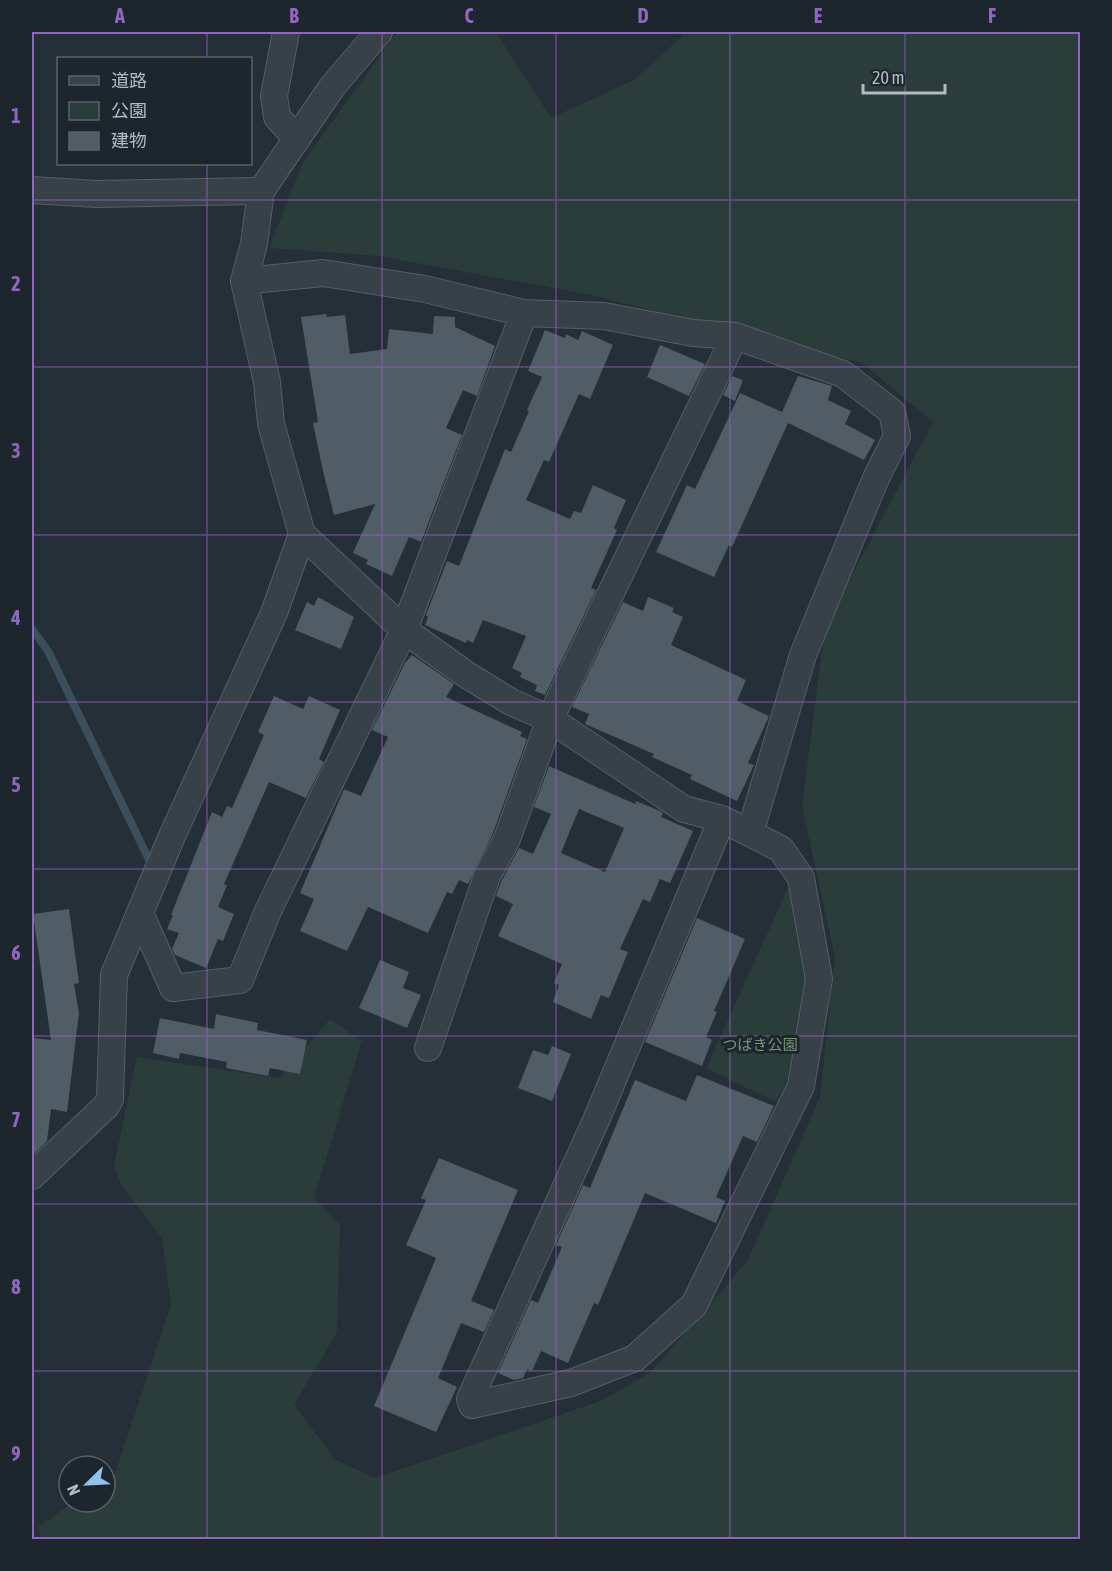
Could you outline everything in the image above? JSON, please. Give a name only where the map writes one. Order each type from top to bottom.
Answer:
[{"type":"street","points":[[286,32],[274,96],[277,117],[297,139]]},
{"type":"street","points":[[379,32],[332,87],[261,191],[254,244],[244,281],[267,382],[271,424],[302,534],[404,630],[467,675],[511,702],[550,719],[684,809],[722,819],[782,849],[801,878],[819,979],[801,1086],[694,1305],[635,1358],[572,1383],[472,1406],[470,1399],[597,1118],[722,819]]},
{"type":"street","points":[[32,190],[96,194],[261,191]]},
{"type":"street","points":[[244,281],[323,273],[425,289],[524,313],[604,316],[693,333],[735,336],[843,374],[892,412],[897,436],[876,477],[803,655],[750,833]]},
{"type":"street","points":[[140,913],[173,988],[240,980],[268,911],[404,630],[524,313]]},
{"type":"street","points":[[428,1048],[487,876],[507,839],[550,719],[735,336]]},
{"type":"street","points":[[32,1176],[106,1106],[110,1099],[114,975],[274,614],[302,534]]},
{"type":"green space","points":[[397,32],[496,32],[551,118],[634,80],[687,32],[1080,32],[1080,1539],[41,1540],[38,1527],[57,1514],[117,1514],[117,1468],[171,1305],[162,1238],[121,1185],[114,1165],[137,1057],[279,1078],[330,1019],[362,1041],[314,1198],[340,1225],[337,1332],[294,1405],[335,1459],[375,1478],[603,1400],[651,1372],[748,1260],[820,1097],[835,958],[802,806],[825,626],[933,422],[862,363],[591,295],[378,256],[269,248],[303,162]]},
{"type":"green space","name":"つばき公園","points":[[792,879],[801,904],[806,995],[799,1057],[776,1102],[706,1068]]},
{"type":"building","points":[[326,314],[327,317],[345,315],[350,354],[387,349],[389,329],[433,334],[434,316],[455,317],[455,327],[495,346],[477,396],[463,390],[446,428],[462,435],[421,542],[409,537],[392,576],[366,564],[368,560],[353,553],[375,504],[334,515],[313,423],[318,422],[301,317]]},
{"type":"building","points":[[545,330],[565,338],[566,334],[578,340],[582,331],[613,345],[590,399],[579,394],[549,462],[544,460],[526,500],[570,519],[574,511],[581,513],[593,485],[626,500],[614,528],[617,530],[591,588],[596,590],[545,695],[535,691],[537,685],[520,677],[522,673],[512,668],[526,636],[483,620],[473,643],[467,640],[466,643],[425,625],[428,617],[426,615],[447,561],[459,566],[505,449],[511,452],[529,411],[527,410],[542,377],[528,371]]},
{"type":"building","points":[[660,345],[705,364],[689,396],[647,377]]},
{"type":"building","points":[[732,376],[743,380],[735,401],[723,395]]},
{"type":"building","points":[[798,376],[832,386],[828,400],[851,411],[845,424],[875,440],[864,460],[788,423],[732,547],[729,545],[714,577],[656,552],[687,485],[695,489],[740,393],[782,412]]},
{"type":"building","points":[[318,597],[354,617],[341,649],[295,630],[307,602],[314,606]]},
{"type":"building","points":[[648,597],[674,608],[672,612],[683,617],[671,645],[746,680],[737,701],[769,716],[748,763],[754,765],[737,801],[690,779],[692,775],[652,757],[654,754],[585,724],[589,714],[572,707],[623,602],[643,611]]},
{"type":"building","points":[[412,655],[454,684],[446,697],[522,732],[520,736],[527,739],[493,833],[468,884],[459,880],[452,894],[447,892],[428,933],[368,907],[347,951],[300,931],[314,899],[300,893],[344,789],[361,796],[388,737],[372,730],[405,663]]},
{"type":"building","points":[[274,696],[303,709],[309,696],[340,710],[319,759],[324,762],[306,798],[269,782],[224,884],[227,885],[218,907],[234,914],[223,941],[218,939],[206,968],[175,955],[172,949],[179,933],[167,929],[212,812],[222,817],[227,806],[232,808],[264,735],[258,732]]},
{"type":"building","points":[[549,766],[635,804],[636,801],[660,811],[663,813],[661,817],[693,831],[670,883],[660,879],[650,902],[643,899],[620,949],[628,952],[609,998],[601,995],[591,1019],[553,1002],[559,985],[554,983],[562,964],[498,936],[513,904],[496,896],[501,882],[519,848],[533,854],[551,814],[534,807]],"holes":[[[579,809],[624,828],[605,872],[561,853]]]},
{"type":"building","points":[[69,909],[79,983],[74,984],[79,1013],[67,1112],[51,1109],[47,1141],[35,1153],[32,1153],[32,1038],[51,1040],[33,914]]},
{"type":"building","points":[[697,918],[745,939],[714,1011],[717,1012],[706,1037],[712,1040],[702,1066],[645,1042]]},
{"type":"building","points":[[380,960],[409,972],[403,988],[421,995],[407,1028],[359,1008]]},
{"type":"building","points":[[216,1014],[258,1023],[257,1030],[307,1040],[300,1074],[270,1068],[268,1076],[226,1068],[227,1062],[180,1053],[179,1059],[153,1053],[160,1018],[214,1029]]},
{"type":"building","points":[[552,1046],[571,1054],[552,1101],[518,1088],[533,1050],[548,1055]]},
{"type":"building","points":[[697,1075],[774,1106],[757,1142],[743,1136],[716,1197],[725,1201],[716,1223],[645,1193],[598,1305],[594,1303],[568,1363],[541,1351],[532,1371],[527,1369],[523,1378],[514,1380],[498,1373],[531,1300],[538,1303],[562,1247],[556,1245],[583,1185],[590,1188],[635,1080],[686,1101]]},
{"type":"building","points":[[439,1158],[518,1190],[471,1301],[494,1310],[484,1332],[461,1323],[438,1378],[457,1387],[436,1432],[374,1406],[436,1258],[406,1245],[426,1200],[421,1198]]},
{"type":"waterway","points":[[32,629],[48,651],[153,868]]}]
